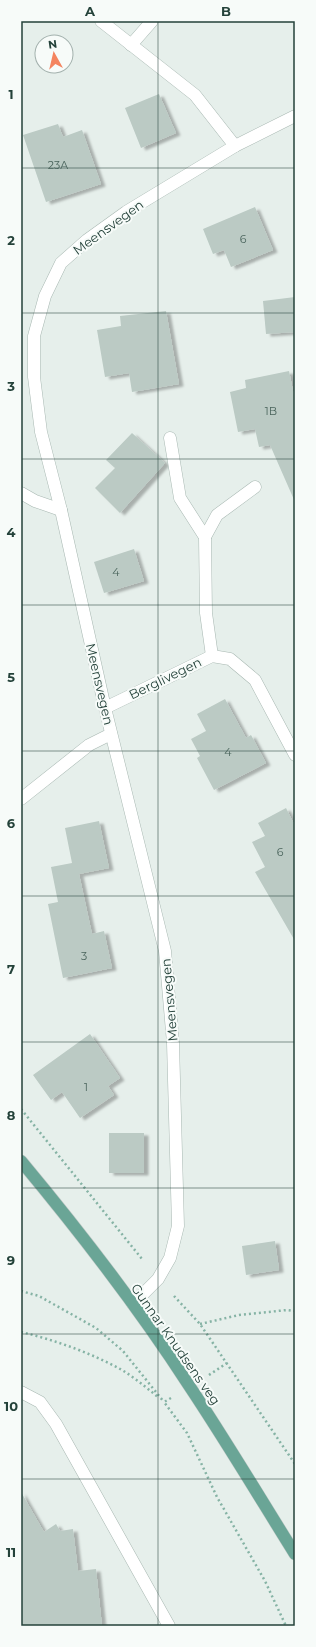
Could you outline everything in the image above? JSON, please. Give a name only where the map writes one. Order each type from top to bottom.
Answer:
[{"type":"main road","name":"Gunnar Knudsens veg","points":[[21,1161],[51,1197],[132,1304],[190,1386],[295,1554]]},
{"type":"street","points":[[101,21],[195,95],[235,146]]},
{"type":"street","points":[[131,45],[152,21]]},
{"type":"street","name":"Meensvegen","points":[[132,1304],[158,1279],[170,1258],[178,1226],[173,1043],[165,951],[104,708],[41,432],[34,377],[34,336],[45,296],[61,263],[87,240],[126,212],[235,146],[295,116]]},
{"type":"street","points":[[170,438],[180,498],[205,537]]},
{"type":"street","points":[[212,656],[206,612],[205,537],[217,515],[255,487]]},
{"type":"street","points":[[21,492],[35,502],[60,510]]},
{"type":"street","name":"Berglivegen","points":[[104,708],[212,656],[230,659],[255,680],[295,754]]},
{"type":"street","points":[[21,799],[89,745],[111,734]]},
{"type":"street","points":[[21,1392],[40,1402],[56,1424],[169,1626]]},
{"type":"path","points":[[21,1291],[39,1296],[96,1328],[123,1351],[164,1402],[187,1434],[216,1497],[265,1581],[286,1626]]},
{"type":"path","points":[[200,1324],[239,1315],[287,1310],[295,1311]]},
{"type":"path","points":[[21,1332],[58,1342],[115,1367],[141,1383],[164,1402]]},
{"type":"path","points":[[164,1402],[227,1363]]},
{"type":"building","points":[[159,94],[176,133],[141,148],[125,108]]},
{"type":"building","points":[[58,124],[63,137],[82,130],[101,184],[46,202],[23,135]]},
{"type":"building","points":[[255,207],[273,250],[231,267],[224,250],[213,254],[203,229]]},
{"type":"building","points":[[295,297],[295,332],[266,334],[263,301]]},
{"type":"building","points":[[166,311],[179,384],[132,392],[129,373],[105,377],[97,330],[121,326],[120,316]]},
{"type":"building","points":[[289,371],[295,401],[295,502],[270,445],[259,447],[255,429],[238,432],[230,392],[246,388],[245,380]]},
{"type":"building","points":[[132,433],[165,463],[120,513],[95,488],[115,468],[106,460]]},
{"type":"building","points":[[134,549],[144,581],[104,593],[94,562]]},
{"type":"building","points":[[225,699],[246,738],[251,735],[266,763],[214,790],[197,758],[200,756],[191,739],[206,731],[197,714]]},
{"type":"building","points":[[286,808],[295,826],[295,941],[255,872],[265,867],[252,842],[265,836],[258,823]]},
{"type":"building","points":[[99,821],[109,868],[79,874],[92,934],[104,931],[112,968],[63,978],[48,904],[58,902],[51,867],[72,863],[65,828]]},
{"type":"building","points":[[90,1034],[120,1078],[108,1086],[114,1095],[80,1118],[62,1092],[51,1100],[33,1075]]},
{"type":"building","points":[[109,1133],[144,1133],[144,1173],[109,1173]]},
{"type":"building","points":[[275,1241],[279,1270],[246,1275],[242,1246]]},
{"type":"building","points":[[21,1492],[44,1532],[56,1524],[60,1531],[73,1529],[78,1571],[96,1569],[102,1626],[21,1626]]}]
